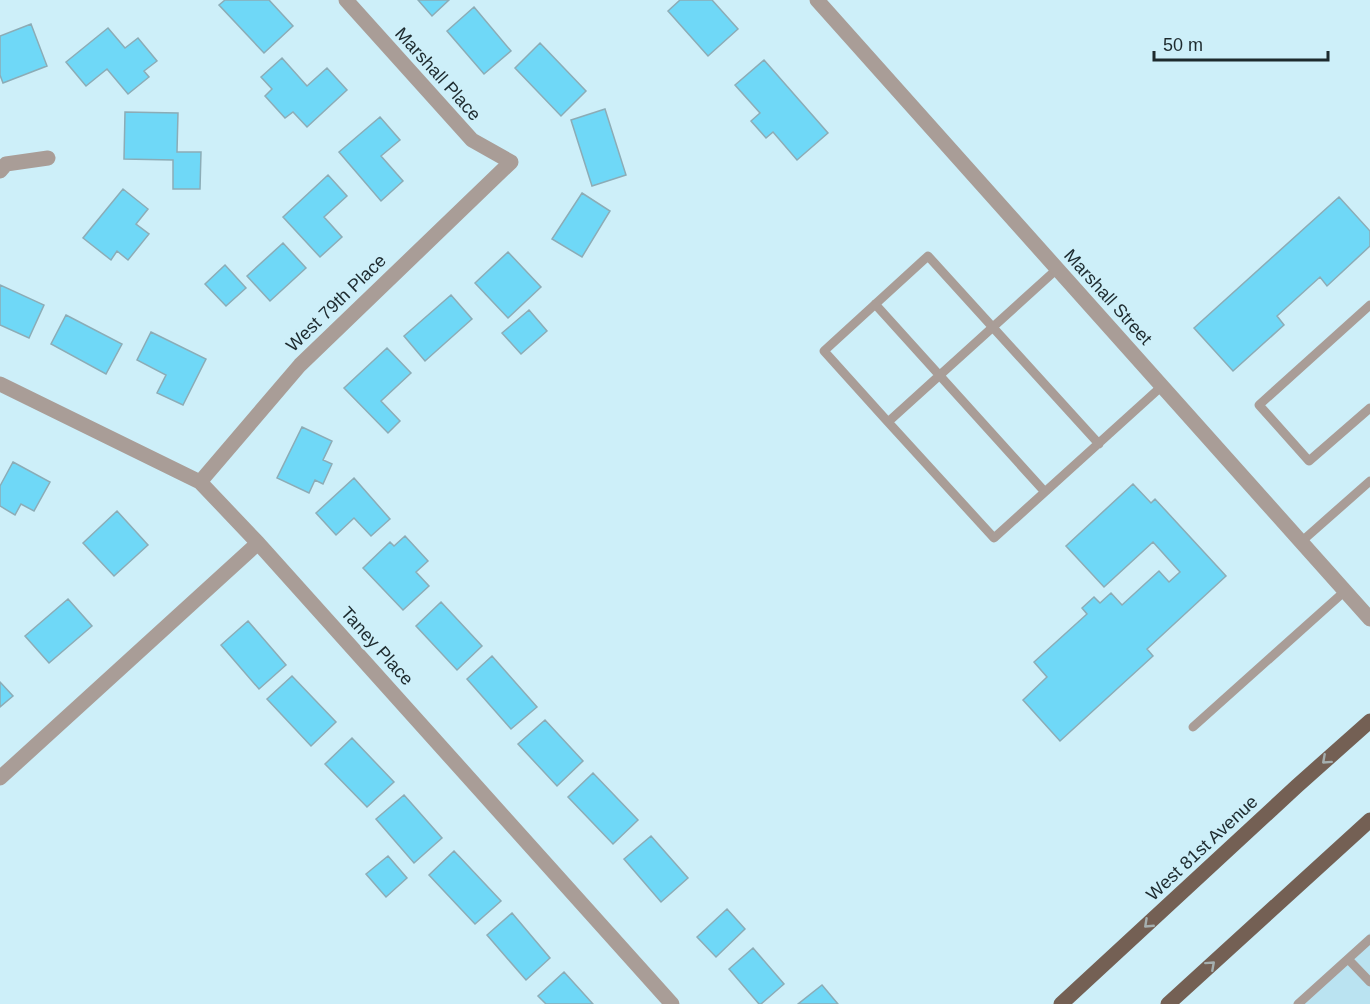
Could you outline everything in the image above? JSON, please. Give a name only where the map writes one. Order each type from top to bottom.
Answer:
[{"type":"main road","name":"West 81st Avenue","points":[[1061,1004],[1370,721]]},
{"type":"main road","points":[[1168,1004],[1369,824]]},
{"type":"street","name":"Marshall Place","points":[[346,0],[471,140],[511,162]]},
{"type":"street","name":"Marshall Street","points":[[817,0],[1370,619]]},
{"type":"street","points":[[0,171],[6,164],[48,158]]},
{"type":"street","name":"West 79th Place","points":[[200,482],[300,365],[511,162]]},
{"type":"street","name":"Taney Place","points":[[0,384],[200,482],[258,543],[672,1004]]},
{"type":"street","points":[[0,778],[258,543]]},
{"type":"lane","points":[[1099,444],[928,256],[824,351],[994,538],[1099,444],[1162,386]]},
{"type":"lane","points":[[888,422],[1057,269]]},
{"type":"lane","points":[[875,304],[1045,492]]},
{"type":"lane","points":[[1370,305],[1259,405],[1309,461],[1370,408]]},
{"type":"lane","points":[[1301,542],[1370,481]]},
{"type":"lane","points":[[1193,727],[1345,591]]},
{"type":"lane","points":[[1298,1004],[1370,939]]},
{"type":"lane","points":[[1348,959],[1370,982]]},
{"type":"shaded area","points":[[1370,933],[1370,1004],[1293,1004]]},
{"type":"building","points":[[225,0],[269,0],[293,26],[264,53],[219,5]]},
{"type":"building","points":[[418,0],[449,0],[432,16]]},
{"type":"building","points":[[680,0],[712,0],[738,29],[708,56],[668,11]]},
{"type":"building","points":[[474,7],[511,51],[484,74],[447,31]]},
{"type":"building","points":[[31,24],[47,66],[3,83],[0,75],[0,36]]},
{"type":"building","points":[[108,28],[125,48],[138,38],[157,61],[144,71],[149,77],[128,94],[107,69],[86,86],[66,62]]},
{"type":"building","points":[[540,43],[586,91],[561,116],[515,68]]},
{"type":"building","points":[[282,58],[307,86],[327,68],[347,90],[307,127],[293,112],[285,118],[265,96],[272,89],[261,77]]},
{"type":"building","points":[[764,60],[828,133],[797,160],[773,132],[766,138],[751,121],[760,113],[735,85]]},
{"type":"building","points":[[605,109],[626,175],[592,186],[571,120]]},
{"type":"building","points":[[125,112],[178,113],[177,152],[201,152],[200,189],[173,189],[173,160],[124,159]]},
{"type":"building","points":[[380,117],[400,140],[381,156],[403,181],[381,201],[339,152]]},
{"type":"building","points":[[328,175],[347,196],[324,217],[342,237],[320,257],[283,217]]},
{"type":"building","points":[[123,189],[148,209],[136,224],[149,234],[128,260],[117,251],[111,260],[83,238]]},
{"type":"building","points":[[582,193],[610,211],[582,257],[552,239]]},
{"type":"building","points":[[1339,197],[1370,231],[1370,246],[1327,286],[1320,277],[1277,316],[1284,325],[1233,371],[1194,328]]},
{"type":"building","points":[[283,243],[306,268],[270,301],[247,276]]},
{"type":"building","points":[[508,252],[541,287],[508,318],[475,283]]},
{"type":"building","points":[[225,265],[246,288],[226,306],[205,284]]},
{"type":"building","points":[[0,285],[44,305],[29,338],[0,325]]},
{"type":"building","points":[[451,295],[472,319],[425,361],[404,336]]},
{"type":"building","points":[[529,310],[547,331],[521,354],[502,333]]},
{"type":"building","points":[[66,315],[122,344],[106,374],[51,344]]},
{"type":"building","points":[[151,332],[206,359],[183,405],[157,393],[166,375],[137,360]]},
{"type":"building","points":[[387,348],[411,373],[381,401],[400,421],[388,433],[344,388]]},
{"type":"building","points":[[302,427],[332,441],[323,460],[332,464],[323,484],[315,480],[309,493],[277,478]]},
{"type":"building","points":[[13,462],[50,482],[34,511],[21,504],[15,515],[0,506],[0,486]]},
{"type":"building","points":[[354,478],[390,519],[371,536],[354,518],[336,535],[316,513]]},
{"type":"building","points":[[1133,484],[1151,503],[1155,499],[1226,576],[1147,649],[1153,656],[1060,741],[1023,700],[1047,677],[1034,662],[1087,614],[1082,608],[1094,597],[1100,603],[1111,593],[1122,605],[1159,571],[1169,582],[1180,572],[1153,542],[1104,587],[1066,546]]},
{"type":"building","points":[[117,511],[148,545],[114,576],[83,543]]},
{"type":"building","points":[[405,536],[428,561],[416,572],[429,586],[403,610],[363,568],[390,542],[394,546]]},
{"type":"building","points":[[68,599],[92,626],[49,663],[25,636]]},
{"type":"building","points":[[441,602],[482,646],[457,670],[416,626]]},
{"type":"building","points":[[248,621],[286,665],[259,689],[221,645]]},
{"type":"building","points":[[492,656],[537,707],[511,729],[467,679]]},
{"type":"building","points":[[292,676],[336,722],[311,746],[267,699]]},
{"type":"building","points":[[0,682],[13,696],[0,707]]},
{"type":"building","points":[[545,720],[583,761],[557,786],[518,744]]},
{"type":"building","points":[[352,738],[394,782],[367,807],[325,764]]},
{"type":"building","points":[[593,773],[638,820],[613,844],[568,797]]},
{"type":"building","points":[[404,795],[442,838],[414,863],[376,819]]},
{"type":"building","points":[[651,836],[688,878],[661,902],[624,859]]},
{"type":"building","points":[[454,851],[501,901],[475,924],[429,875]]},
{"type":"building","points":[[388,856],[407,878],[386,897],[366,874]]},
{"type":"building","points":[[727,909],[745,929],[716,957],[697,937]]},
{"type":"building","points":[[512,913],[550,958],[526,980],[487,935]]},
{"type":"building","points":[[753,948],[784,984],[761,1004],[729,969]]},
{"type":"building","points":[[564,972],[593,1004],[546,1004],[538,996]]},
{"type":"building","points":[[822,985],[838,1004],[798,1004]]}]
